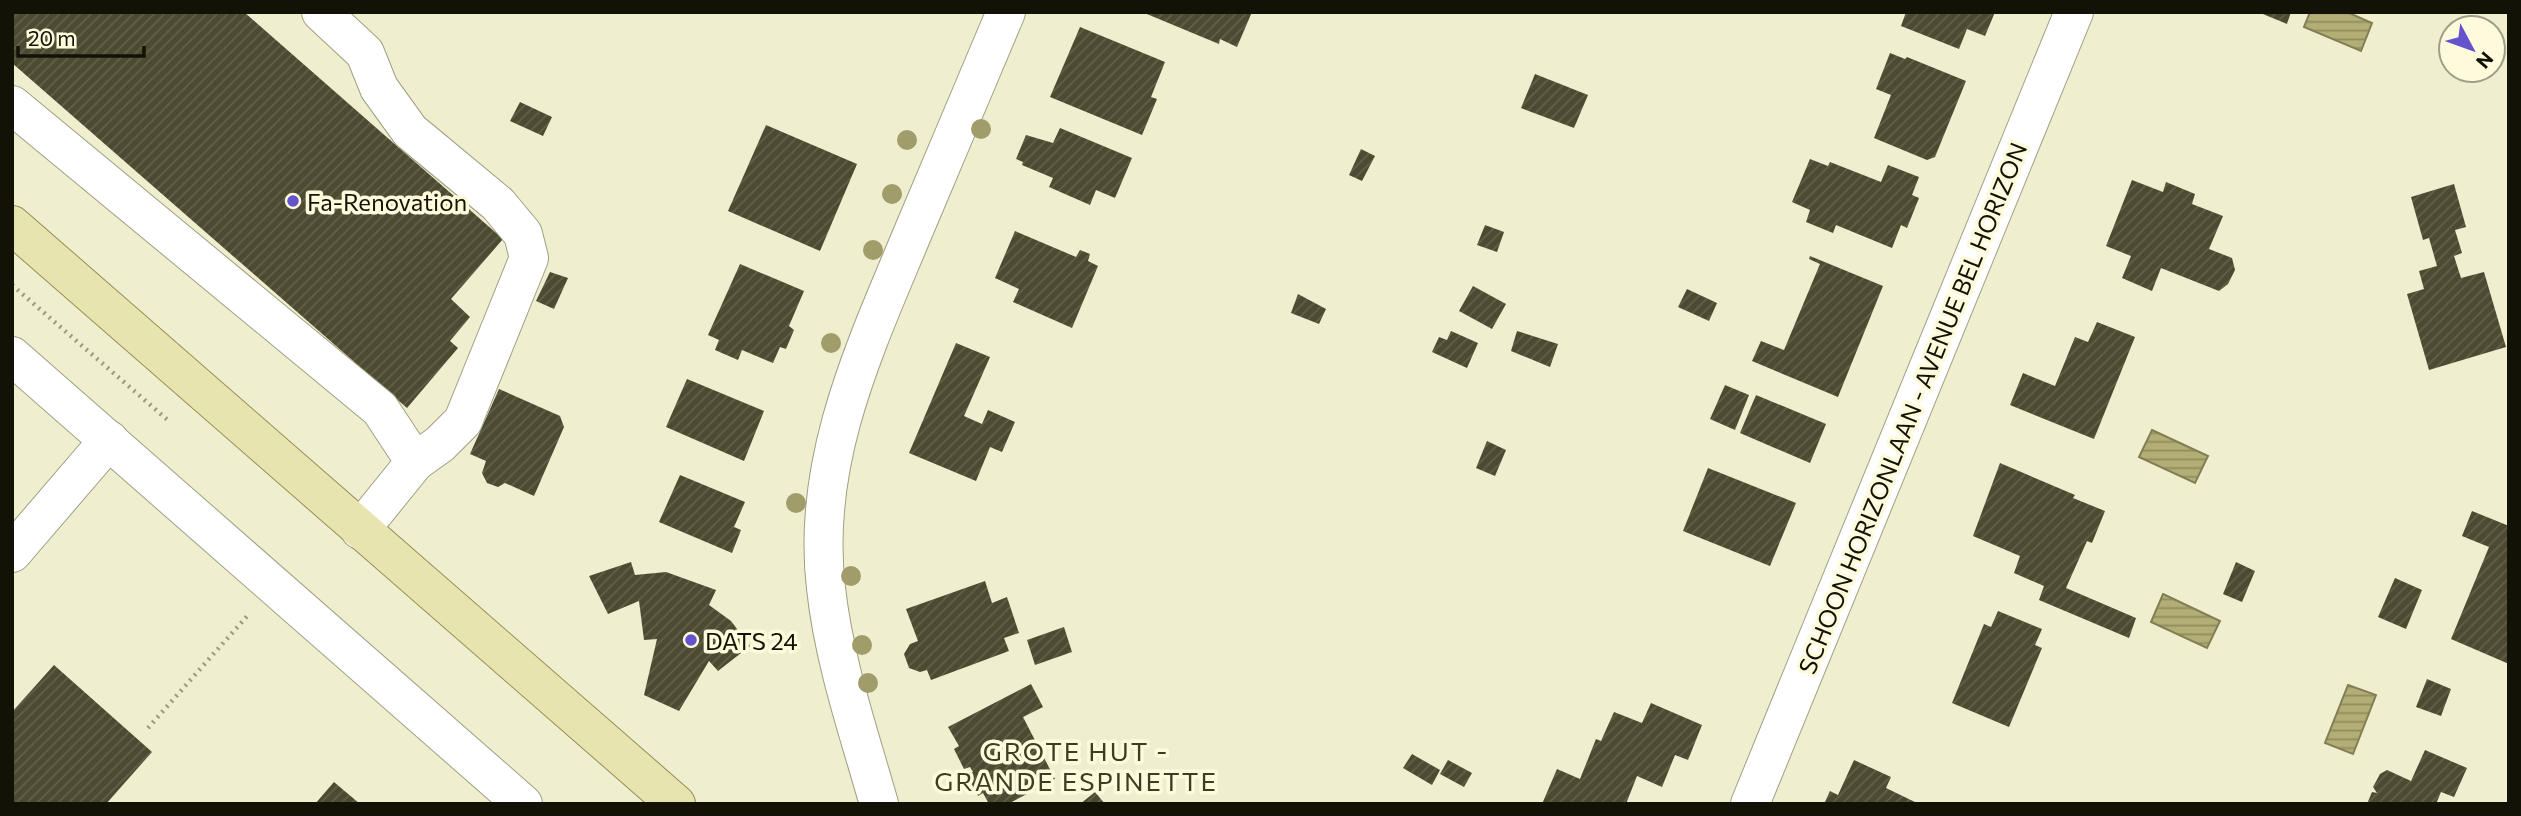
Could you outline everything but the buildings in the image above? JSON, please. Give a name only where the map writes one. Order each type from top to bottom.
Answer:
[{"type":"main road","points":[[12,225],[676,804]]},
{"type":"street","points":[[321,12],[365,53],[379,88],[410,131],[498,204],[523,234],[529,258],[463,421],[440,444],[415,463],[360,530]]},
{"type":"street","points":[[879,804],[840,667],[825,587],[824,512],[854,374],[1006,12]]},
{"type":"street","name":"SCHOON HORIZONLAAN - AVENUE BEL HORIZON","points":[[1749,804],[2074,12]]},
{"type":"street","points":[[12,105],[380,409],[415,463]]},
{"type":"street","points":[[12,356],[523,804]]},
{"type":"street","points":[[12,553],[109,440]]},
{"type":"path","points":[[148,728],[274,585]]},
{"type":"shaded area","points":[[2310,12],[2347,12],[2372,23],[2361,51],[2304,27]]},
{"type":"shaded area","points":[[2152,430],[2208,456],[2195,483],[2139,457]]},
{"type":"shaded area","points":[[2163,594],[2220,621],[2207,648],[2151,622]]},
{"type":"shaded area","points":[[2348,685],[2376,695],[2353,754],[2325,743]]},
{"type":"place","name":"Fa-Renovation","points":[[293,201]]},
{"type":"place","name":"DATS 24","points":[[691,640]]},
{"type":"district","name":"GROTE HUT - GRANDE ESPINETTE","points":[[1076,765]]}]
